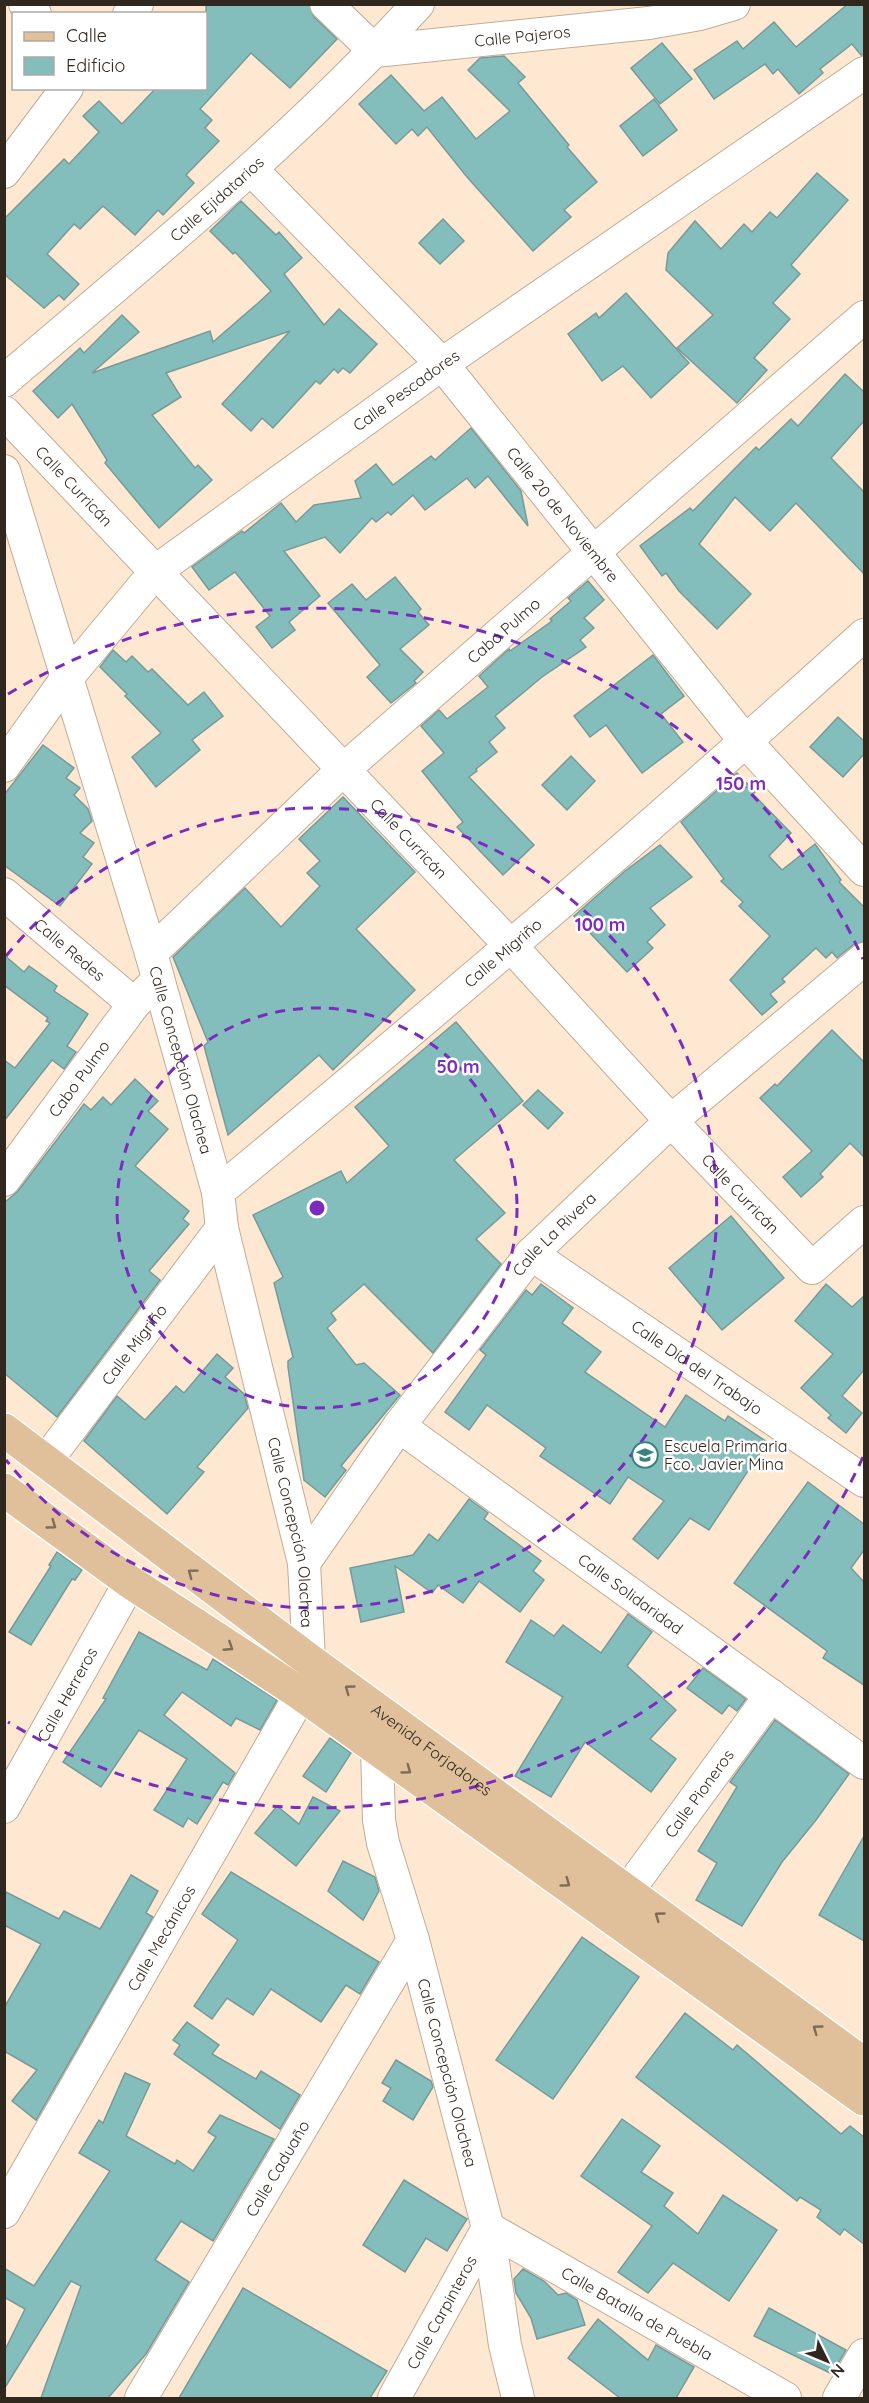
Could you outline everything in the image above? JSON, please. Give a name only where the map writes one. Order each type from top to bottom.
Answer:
[{"type":"main road","name":"Avenida Forjadores","points":[[4,1430],[309,1660],[864,2064]]},
{"type":"main road","name":"Avenida Forjadores","points":[[4,1490],[130,1582],[301,1694],[864,2099]]},
{"type":"street","points":[[326,4],[375,51]]},
{"type":"street","name":"Calle Ejidatarios","points":[[4,381],[251,169],[375,51],[418,4]]},
{"type":"street","name":"Calle Pajeros","points":[[375,51],[649,23],[700,14],[734,4]]},
{"type":"street","name":"Calle Pescadores","points":[[4,766],[67,678],[156,571],[442,364],[864,73]]},
{"type":"street","points":[[4,172],[66,90]]},
{"type":"street","name":"Calle 20 de Noviembre","points":[[251,169],[442,364],[746,742],[864,870]]},
{"type":"street","name":"Cabo Pulmo","points":[[7,1172],[134,1004],[154,967],[343,770],[861,328]]},
{"type":"street","name":"Calle Curricán","points":[[4,412],[510,945],[671,1121],[812,1268],[864,1222]]},
{"type":"street","points":[[4,464],[27,435]]},
{"type":"street","name":"Calle Concepción Olachea","points":[[4,471],[154,967],[218,1192],[222,1228],[304,1563],[309,1660]]},
{"type":"street","name":"Calle Migriño","points":[[218,1192],[746,742],[864,635]]},
{"type":"street","name":"Calle Redes","points":[[4,894],[134,1004]]},
{"type":"street","name":"Calle La Rivera","points":[[304,1563],[399,1426],[531,1254],[671,1121],[864,959]]},
{"type":"street","name":"Calle Migriño","points":[[46,1461],[222,1228]]},
{"type":"street","name":"Calle Día del Trabajo","points":[[531,1254],[864,1481]]},
{"type":"street","name":"Calle Solidaridad","points":[[399,1426],[864,1762]]},
{"type":"street","name":"Calle Herreros","points":[[4,1807],[130,1582]]},
{"type":"street","name":"Calle Mecánicos","points":[[4,2212],[301,1694],[309,1660]]},
{"type":"street","name":"Calle Pioneros","points":[[627,1892],[771,1695]]},
{"type":"street","name":"Calle Concepción Olachea","points":[[377,1748],[379,1820],[383,1843],[413,1940],[488,2228],[505,2345],[518,2398]]},
{"type":"street","name":"Calle Caduaño","points":[[141,2398],[413,1940]]},
{"type":"street","name":"Calle Carpinteros","points":[[394,2398],[488,2228]]},
{"type":"street","name":"Calle Batalla de Puebla","points":[[488,2228],[785,2398]]},
{"type":"street","points":[[839,2398],[864,2355]]},
{"type":"building","points":[[206,4],[309,4],[314,17],[337,39],[290,88],[251,53],[200,109],[212,120],[205,128],[219,141],[186,175],[194,183],[163,215],[158,210],[135,235],[103,206],[80,229],[74,224],[47,254],[79,284],[64,300],[59,295],[44,308],[4,274],[4,219],[64,159],[69,164],[99,132],[83,116],[99,101],[122,124],[154,90],[207,90]]},
{"type":"building","points":[[848,4],[864,4],[864,55],[861,55],[852,44],[820,69],[823,73],[799,94],[778,69],[773,74],[765,64],[714,99],[694,70],[737,41],[743,49],[774,22],[796,47]]},
{"type":"building","points":[[662,43],[692,79],[660,104],[631,68]]},
{"type":"building","points":[[504,56],[525,77],[518,83],[597,182],[564,210],[571,217],[533,251],[467,177],[427,127],[418,136],[412,129],[396,144],[359,104],[391,75],[424,111],[442,97],[476,139],[510,111],[468,70],[480,58]]},
{"type":"building","points":[[654,99],[677,130],[643,156],[620,126]]},
{"type":"building","points":[[817,173],[848,200],[791,265],[800,274],[773,303],[790,319],[754,358],[767,370],[737,403],[677,348],[713,315],[666,270],[668,253],[695,221],[721,249],[744,224],[752,232],[770,212],[777,218]]},
{"type":"building","points":[[241,201],[276,235],[279,232],[302,258],[284,274],[324,325],[339,309],[377,344],[350,373],[343,368],[338,373],[334,369],[320,384],[316,381],[273,428],[262,418],[251,431],[222,404],[290,331],[166,373],[181,397],[152,415],[195,468],[198,465],[212,480],[159,528],[105,463],[107,460],[72,404],[58,418],[33,391],[80,348],[84,353],[122,315],[139,332],[92,373],[210,331],[213,342],[257,304],[271,291],[235,252],[233,254],[210,231]]},
{"type":"building","points":[[443,219],[464,241],[440,264],[419,243]]},
{"type":"building","points":[[626,293],[689,363],[651,398],[623,366],[602,381],[568,334],[596,313],[599,318]]},
{"type":"building","points":[[845,374],[864,392],[864,421],[831,458],[864,492],[864,574],[796,503],[770,531],[735,497],[699,544],[751,594],[717,629],[679,591],[666,573],[662,576],[640,546],[690,508],[693,511],[756,447],[759,450],[791,419],[798,426]]},
{"type":"building","points":[[471,428],[521,491],[528,526],[488,476],[475,488],[467,478],[425,510],[413,495],[391,515],[388,512],[376,522],[372,518],[340,553],[325,537],[284,551],[320,596],[289,622],[295,630],[272,648],[256,627],[270,616],[235,572],[209,590],[192,567],[242,531],[244,533],[281,503],[296,522],[314,505],[361,498],[355,481],[376,464],[393,485],[431,456],[435,460]]},
{"type":"building","points":[[395,577],[421,609],[418,612],[429,625],[400,649],[423,672],[414,681],[416,683],[391,703],[367,677],[380,665],[328,603],[352,584],[366,600]]},
{"type":"building","points":[[588,581],[604,600],[584,618],[594,628],[580,640],[586,647],[542,677],[495,716],[505,728],[489,742],[497,752],[469,777],[534,845],[503,875],[457,827],[463,822],[422,771],[444,753],[421,726],[439,710],[447,719],[488,687],[479,676],[509,649],[510,651],[552,621],[550,619],[571,601],[568,598]]},
{"type":"building","points":[[113,650],[126,662],[132,656],[148,672],[152,669],[188,705],[204,692],[223,716],[192,740],[200,750],[156,787],[132,757],[161,733],[100,667]]},
{"type":"building","points":[[653,655],[684,696],[661,714],[683,742],[642,773],[606,725],[590,737],[574,716]]},
{"type":"building","points":[[838,717],[864,741],[864,754],[843,777],[810,747]]},
{"type":"building","points":[[43,745],[74,768],[66,778],[80,788],[74,795],[88,809],[92,821],[80,833],[94,843],[83,857],[92,864],[60,906],[4,865],[4,795]]},
{"type":"building","points":[[571,756],[595,781],[567,810],[542,785]]},
{"type":"building","points":[[737,773],[755,792],[753,794],[791,833],[769,856],[782,870],[815,844],[841,880],[839,882],[864,907],[864,942],[853,945],[837,958],[832,952],[826,958],[816,948],[782,979],[785,982],[770,994],[777,1002],[762,1015],[730,980],[770,936],[739,906],[743,902],[721,881],[724,879],[681,822]]},
{"type":"building","points":[[343,797],[415,872],[356,929],[415,990],[333,1070],[319,1055],[228,1135],[204,1046],[208,1042],[173,957],[245,888],[281,927],[320,886],[307,873],[320,861],[299,839]]},
{"type":"building","points":[[660,845],[692,877],[650,908],[665,925],[647,942],[653,948],[627,972],[574,916],[625,871]]},
{"type":"building","points":[[4,955],[24,972],[29,966],[57,986],[54,991],[88,1014],[67,1046],[76,1052],[64,1069],[52,1060],[4,1121],[4,1060],[15,1068],[50,1023],[46,1021],[48,1018],[4,985]]},
{"type":"building","points":[[456,1022],[523,1101],[454,1160],[505,1213],[476,1239],[501,1264],[433,1353],[364,1284],[331,1313],[336,1320],[327,1328],[356,1365],[364,1363],[400,1395],[341,1466],[346,1470],[325,1497],[304,1480],[288,1367],[288,1361],[293,1357],[274,1283],[283,1277],[253,1215],[341,1171],[347,1183],[389,1146],[355,1107]]},
{"type":"building","points":[[832,1030],[864,1062],[864,1157],[850,1143],[820,1174],[823,1177],[801,1197],[783,1177],[812,1151],[760,1098],[775,1084],[777,1086]]},
{"type":"building","points":[[135,1079],[158,1101],[148,1111],[168,1129],[135,1166],[189,1211],[183,1219],[189,1224],[149,1271],[160,1280],[57,1417],[4,1373],[4,1203],[18,1191],[84,1104],[91,1110],[103,1097],[111,1105]]},
{"type":"building","points":[[538,1090],[563,1113],[548,1129],[523,1105]]},
{"type":"building","points":[[731,1216],[784,1278],[722,1330],[669,1268]]},
{"type":"building","points":[[541,1284],[573,1308],[562,1323],[601,1352],[585,1372],[665,1427],[686,1395],[725,1421],[728,1416],[767,1442],[709,1530],[690,1518],[658,1559],[633,1539],[664,1501],[628,1477],[610,1504],[540,1456],[546,1448],[487,1405],[469,1430],[445,1412],[486,1355],[480,1350],[526,1290],[532,1295]]},
{"type":"building","points":[[826,1284],[852,1307],[864,1296],[864,1370],[842,1396],[862,1413],[846,1433],[828,1418],[831,1415],[801,1388],[833,1354],[795,1321]]},
{"type":"building","points":[[217,1354],[233,1368],[225,1377],[244,1394],[248,1408],[197,1467],[204,1472],[167,1514],[84,1441],[117,1396],[145,1420],[176,1386],[184,1393]]},
{"type":"building","points":[[808,1482],[864,1524],[864,1550],[851,1568],[864,1582],[864,1685],[823,1658],[827,1651],[734,1583]]},
{"type":"building","points":[[469,1499],[488,1513],[484,1519],[541,1561],[533,1571],[544,1580],[520,1612],[479,1581],[463,1603],[438,1585],[432,1593],[395,1566],[404,1612],[361,1622],[350,1568],[413,1555],[429,1534],[438,1541]]},
{"type":"building","points":[[57,1552],[82,1570],[75,1580],[72,1579],[31,1645],[9,1632],[51,1566],[49,1565]]},
{"type":"building","points":[[628,1614],[652,1632],[627,1666],[676,1710],[650,1739],[676,1759],[651,1792],[585,1742],[551,1797],[515,1776],[563,1697],[506,1662],[531,1620],[554,1636],[563,1625],[601,1653]]},
{"type":"building","points":[[139,1632],[207,1670],[213,1659],[277,1700],[260,1730],[236,1718],[231,1726],[182,1692],[164,1715],[235,1773],[228,1785],[223,1782],[197,1824],[188,1818],[183,1827],[154,1810],[187,1759],[139,1730],[101,1787],[63,1762],[106,1699],[103,1698]]},
{"type":"building","points":[[703,1668],[746,1699],[737,1711],[729,1705],[722,1714],[687,1688]]},
{"type":"building","points":[[775,1720],[849,1774],[782,1862],[742,1926],[696,1900],[717,1863],[698,1851],[737,1787],[730,1782]]},
{"type":"building","points":[[330,1738],[351,1753],[326,1792],[303,1776]]},
{"type":"building","points":[[313,1797],[340,1811],[296,1866],[255,1833],[277,1806],[299,1824]]},
{"type":"building","points":[[864,1836],[864,1941],[819,1915]]},
{"type":"building","points":[[343,1861],[375,1877],[379,1891],[363,1920],[328,1891]]},
{"type":"building","points":[[231,1872],[379,1962],[360,1994],[346,1985],[321,2022],[271,1989],[253,2015],[227,1998],[212,2019],[194,2006],[238,1940],[202,1914]]},
{"type":"building","points":[[131,1875],[158,1891],[146,1913],[153,1917],[36,2120],[12,2101],[37,2070],[4,2051],[4,2008],[41,1944],[4,1925],[4,1891],[59,1919],[64,1911],[100,1929]]},
{"type":"building","points":[[582,1937],[639,1977],[553,2099],[496,2060]]},
{"type":"building","points":[[685,2013],[733,2050],[737,2045],[841,2134],[850,2126],[864,2137],[864,2244],[844,2229],[840,2235],[817,2217],[821,2210],[800,2197],[797,2201],[636,2077]]},
{"type":"building","points":[[187,2022],[219,2045],[212,2054],[256,2079],[261,2071],[300,2095],[280,2129],[174,2054],[180,2045],[173,2040]]},
{"type":"building","points":[[396,2060],[431,2081],[433,2087],[413,2120],[383,2101],[391,2088],[382,2083]]},
{"type":"building","points":[[125,2073],[150,2084],[126,2136],[175,2164],[177,2160],[193,2171],[216,2137],[208,2132],[220,2115],[274,2139],[213,2241],[181,2221],[155,2260],[189,2282],[146,2354],[108,2398],[41,2398],[81,2286],[71,2281],[4,2389],[4,2352],[25,2309],[4,2297],[4,2268],[34,2286],[110,2171],[79,2153],[99,2120],[103,2123]]},
{"type":"building","points":[[622,2119],[660,2146],[641,2172],[673,2193],[664,2206],[698,2234],[723,2195],[777,2230],[729,2301],[673,2263],[648,2293],[618,2272],[652,2226],[581,2176]]},
{"type":"building","points":[[404,2180],[467,2219],[447,2251],[426,2238],[405,2272],[363,2245]]},
{"type":"building","points":[[523,2269],[544,2281],[558,2295],[566,2293],[577,2300],[585,2325],[537,2339],[531,2318],[516,2293],[514,2279]]},
{"type":"building","points":[[243,2288],[387,2371],[370,2398],[179,2398]]},
{"type":"building","points":[[769,2308],[846,2350],[832,2374],[754,2336]]},
{"type":"building","points":[[598,2319],[648,2360],[656,2345],[694,2367],[676,2398],[620,2398],[568,2358]]},
{"type":"place","name":"Escuela Primaria Fco. Javier Mina","points":[[645,1455]]}]
